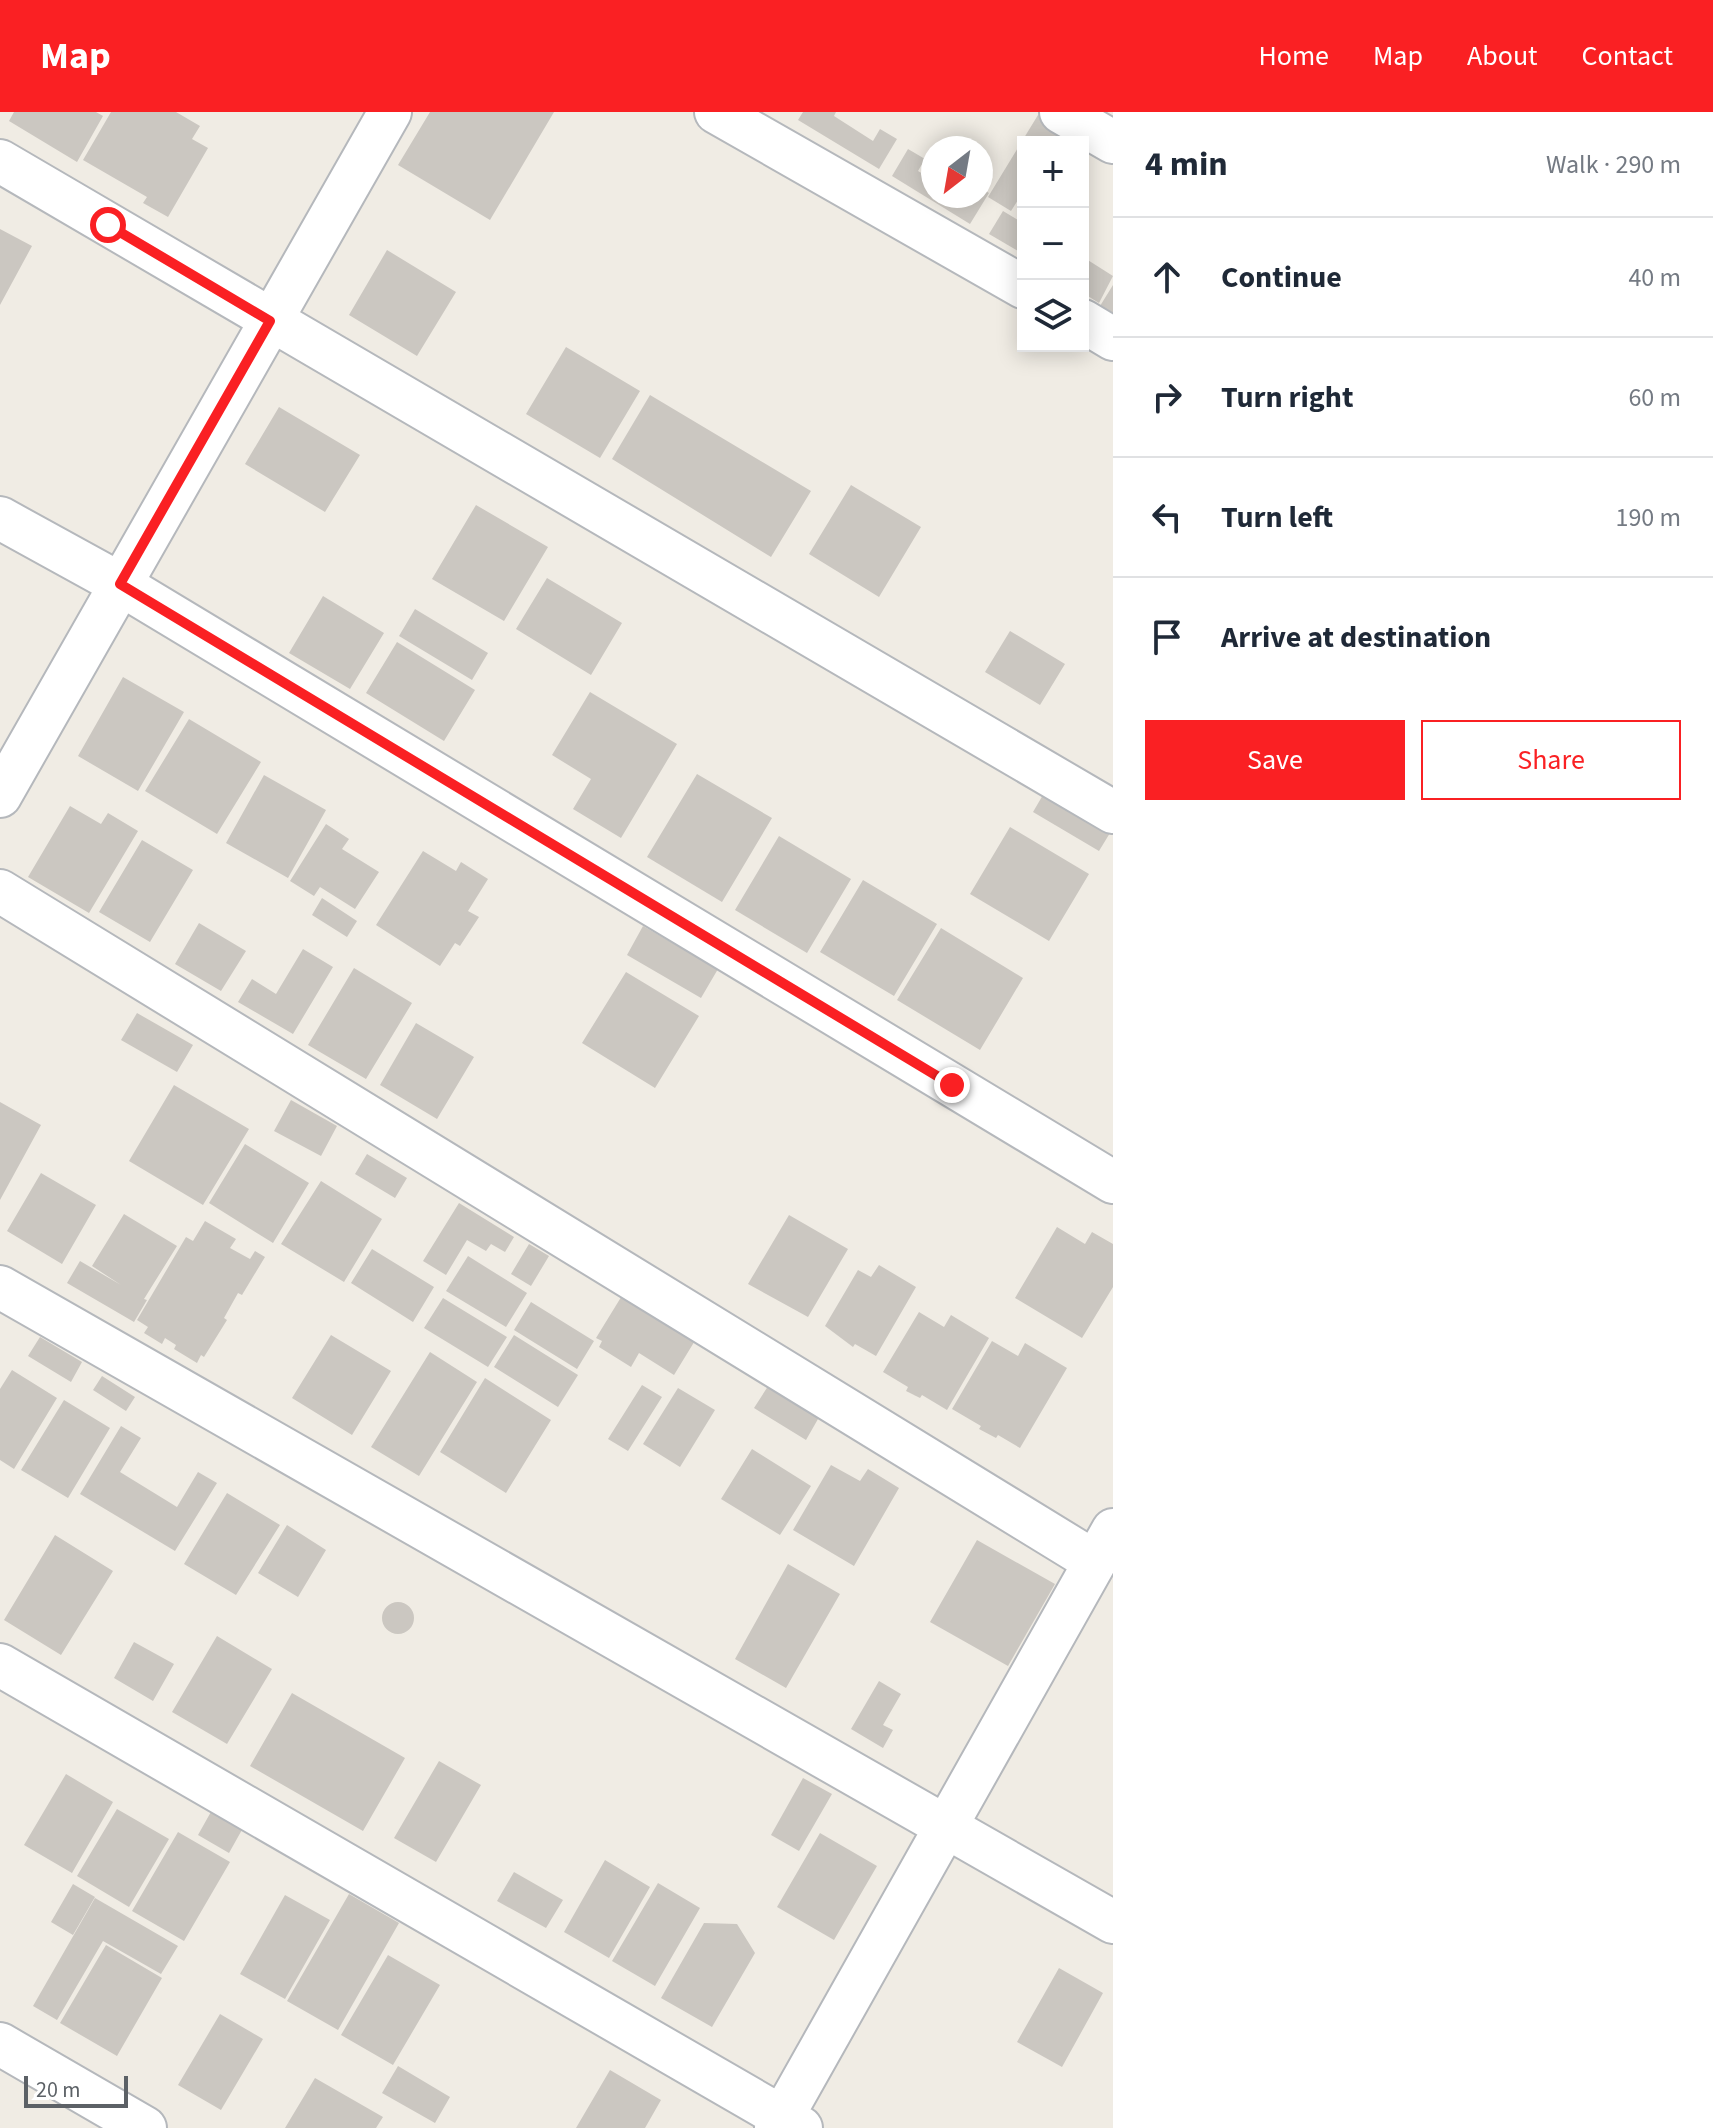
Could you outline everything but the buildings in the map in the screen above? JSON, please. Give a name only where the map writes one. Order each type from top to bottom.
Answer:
[{"type":"street","points":[[0,796],[390,112]]},
{"type":"street","points":[[716,112],[1017,284]]},
{"type":"street","points":[[1061,112],[1113,142]]},
{"type":"street","points":[[0,161],[1113,812]]},
{"type":"street","points":[[1089,325],[1113,339]]},
{"type":"street","points":[[0,518],[120,584],[1113,1182]]},
{"type":"street","points":[[0,891],[1108,1540],[945,1827],[786,2124],[0,1665]]},
{"type":"street","points":[[0,1287],[1113,1922]]},
{"type":"street","points":[[0,2044],[145,2128]]},
{"type":"route","points":[[108,225],[270,321],[120,584],[952,1085]]}]
